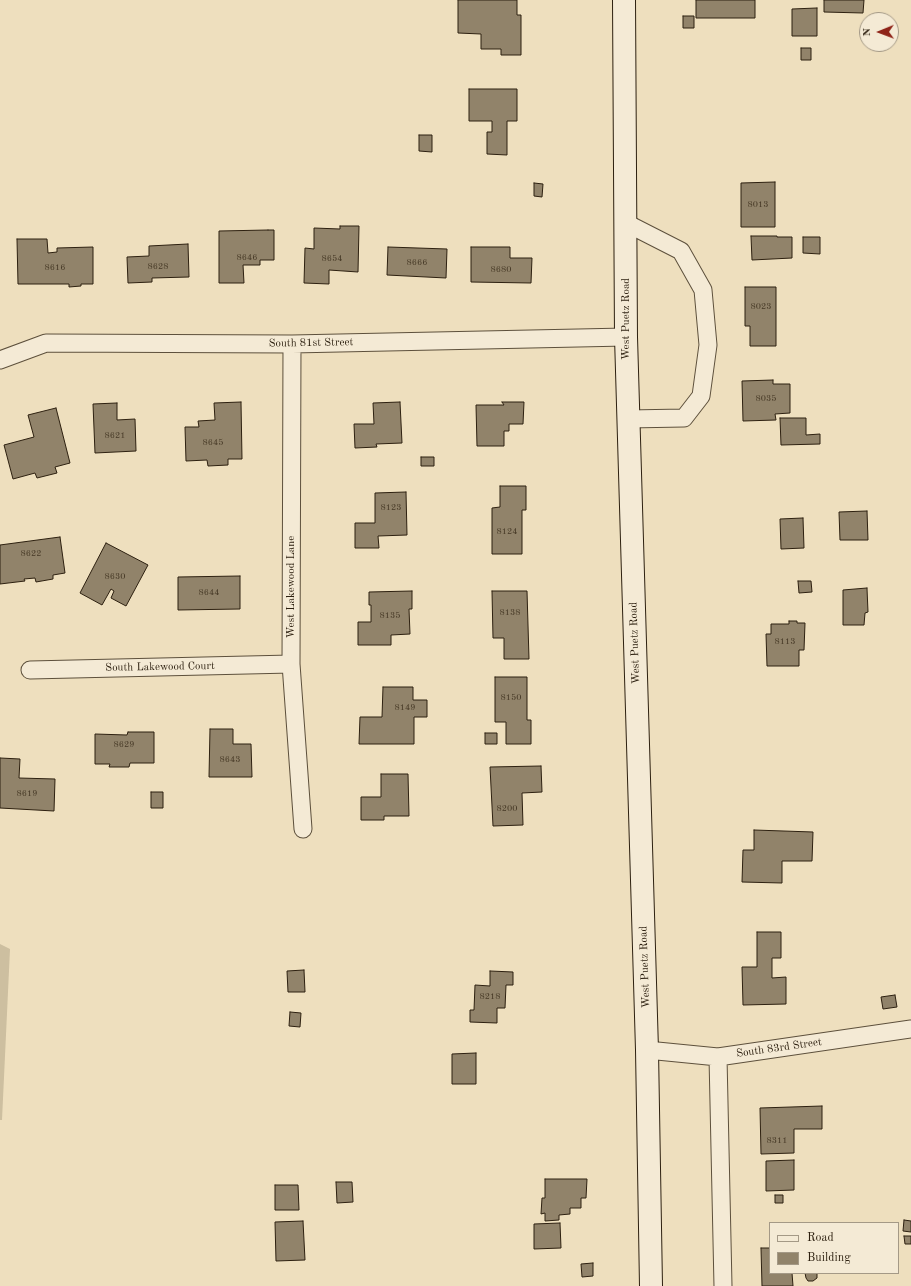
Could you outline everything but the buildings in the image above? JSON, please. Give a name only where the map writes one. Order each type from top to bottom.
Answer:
[{"type":"street","name":"West Puetz Road","points":[[624,0],[626,337],[647,1050],[651,1286]]},
{"type":"street","points":[[626,223],[681,251],[703,290],[708,345],[702,396],[684,418],[628,419]]},
{"type":"street","name":"South 81st Street","points":[[0,360],[46,342],[292,344],[626,337]]},
{"type":"street","name":"West Lakewood Lane","points":[[292,344],[291,664],[303,829]]},
{"type":"street","name":"South Lakewood Court","points":[[30,670],[291,664]]},
{"type":"street","name":"South 83rd Street","points":[[647,1050],[718,1058],[911,1029]]},
{"type":"street","points":[[718,1058],[723,1286]]},
{"type":"shaded area","points":[[0,944],[10,949],[2,1120],[0,1120]]}]
